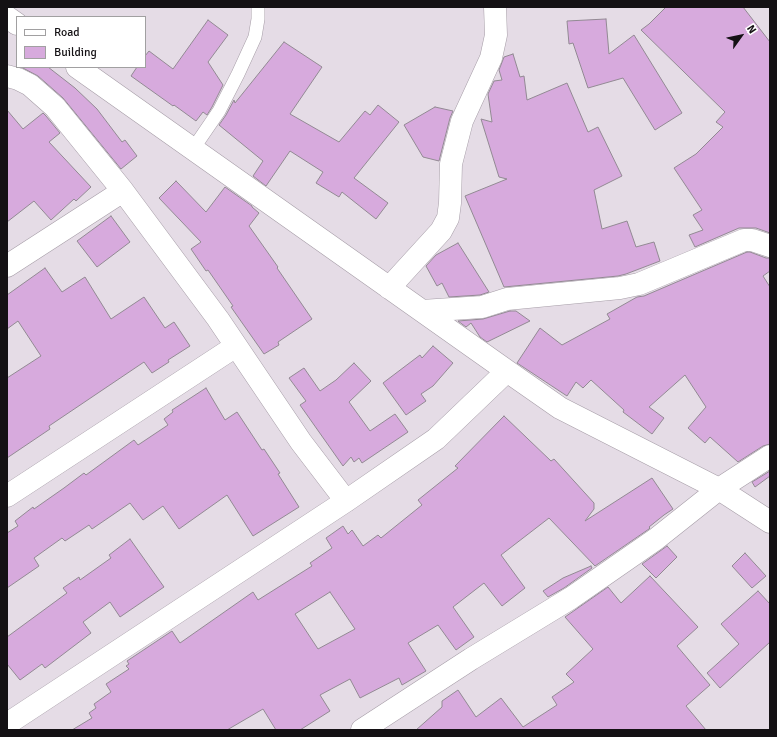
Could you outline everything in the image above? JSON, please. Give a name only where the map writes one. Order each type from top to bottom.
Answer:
[{"type":"street","points":[[389,288],[441,231],[448,218],[452,164],[462,121],[491,58],[496,35],[496,7]]},
{"type":"street","points":[[7,17],[16,23]]},
{"type":"street","points":[[78,68],[560,408],[719,489],[770,522]]},
{"type":"street","points":[[7,76],[18,79],[30,85],[55,106],[123,191],[218,319],[301,442],[346,502]]},
{"type":"street","points":[[7,266],[123,191]]},
{"type":"street","points":[[422,311],[482,307],[507,299],[620,288],[639,284],[744,240],[752,240],[770,246]]},
{"type":"street","points":[[7,496],[236,346]]},
{"type":"street","points":[[7,724],[346,502],[436,439],[507,371]]},
{"type":"street","points":[[362,730],[471,659],[571,598],[656,540],[719,489],[770,456]]},
{"type":"lane","points":[[193,149],[219,111],[255,37],[258,7]]},
{"type":"building","points":[[666,7],[743,7],[770,42],[770,233],[756,228],[739,228],[695,247],[689,235],[703,230],[693,215],[702,210],[674,168],[696,154],[723,127],[716,122],[725,112],[641,30]]},
{"type":"building","points":[[606,19],[609,54],[634,35],[682,113],[655,130],[623,78],[588,88],[573,43],[569,44],[567,21]]},
{"type":"building","points":[[208,20],[228,35],[208,62],[223,85],[207,115],[203,112],[196,121],[131,76],[136,68],[146,68],[146,55],[149,51],[173,69]]},
{"type":"building","points":[[284,42],[322,67],[290,114],[339,142],[365,111],[370,115],[378,105],[399,122],[354,178],[388,203],[376,219],[342,192],[339,197],[316,183],[323,172],[290,151],[266,186],[253,176],[263,161],[219,125],[234,100],[235,103]]},
{"type":"building","points":[[513,54],[520,77],[524,76],[527,100],[567,83],[588,132],[598,127],[622,176],[594,190],[602,229],[627,221],[636,247],[654,242],[660,261],[618,276],[504,287],[465,196],[507,179],[499,177],[481,119],[492,122],[488,94],[494,81],[502,80],[499,70],[504,57]]},
{"type":"building","points":[[23,68],[49,68],[75,88],[97,109],[122,142],[125,140],[137,156],[121,169],[63,98],[38,76]]},
{"type":"building","points":[[435,107],[453,111],[439,161],[423,157],[404,125]]},
{"type":"building","points":[[7,110],[23,129],[43,113],[60,133],[49,142],[91,187],[76,201],[74,199],[51,220],[34,201],[7,222]]},
{"type":"building","points":[[176,181],[206,212],[225,187],[252,206],[259,213],[249,226],[312,319],[278,342],[279,345],[264,354],[231,307],[233,306],[208,270],[206,271],[191,249],[201,242],[159,198]]},
{"type":"building","points":[[111,216],[130,242],[97,267],[77,241]]},
{"type":"building","points":[[458,243],[489,292],[480,295],[449,297],[442,283],[437,286],[426,266],[436,255]]},
{"type":"building","points":[[747,252],[770,258],[770,271],[763,276],[770,287],[770,444],[763,446],[738,462],[710,437],[705,443],[688,428],[706,407],[685,375],[649,407],[664,418],[652,434],[623,412],[624,410],[591,380],[583,388],[576,382],[567,396],[517,363],[540,328],[562,345],[610,319],[607,314],[637,297],[644,296]]},
{"type":"building","points":[[45,268],[62,292],[85,277],[111,319],[144,297],[165,328],[174,322],[190,346],[168,360],[169,362],[152,373],[144,362],[49,426],[50,429],[7,458],[7,378],[41,356],[18,321],[7,329],[7,295]]},
{"type":"building","points":[[510,311],[516,311],[530,321],[487,342],[480,337],[471,323],[466,327],[458,321],[483,319]]},
{"type":"building","points":[[433,346],[453,363],[433,386],[421,394],[426,401],[406,415],[383,383],[420,355],[422,358]]},
{"type":"building","points":[[354,363],[371,381],[349,402],[370,431],[395,414],[408,432],[362,463],[359,458],[354,462],[351,457],[343,466],[300,405],[306,401],[289,378],[304,368],[320,391],[336,380]]},
{"type":"building","points":[[206,388],[225,420],[237,412],[262,450],[264,449],[280,473],[278,474],[299,507],[253,536],[227,495],[179,529],[163,506],[143,520],[130,503],[92,529],[89,525],[65,541],[62,538],[34,558],[39,566],[7,588],[7,533],[18,526],[15,521],[33,507],[34,509],[84,473],[86,475],[134,440],[138,445],[168,425],[164,419],[173,412],[172,410]]},
{"type":"building","points":[[504,416],[551,461],[554,459],[594,503],[594,509],[585,521],[652,478],[673,509],[649,527],[649,529],[595,566],[549,518],[501,555],[525,588],[502,606],[484,583],[453,607],[474,637],[456,650],[438,625],[408,643],[426,671],[402,685],[399,678],[360,698],[350,679],[320,695],[330,711],[300,730],[276,730],[263,709],[227,730],[72,730],[92,718],[89,713],[96,708],[94,704],[111,692],[106,684],[129,669],[126,666],[129,664],[127,661],[172,631],[180,643],[253,592],[258,600],[312,566],[310,563],[332,548],[326,538],[343,526],[348,534],[352,530],[363,546],[378,535],[381,538],[422,505],[418,500],[458,468],[455,466]],"holes":[[[330,592],[355,629],[318,649],[295,614]]]},
{"type":"building","points":[[770,471],[770,476],[755,487],[752,482]]},
{"type":"building","points":[[130,539],[164,587],[120,617],[110,602],[83,622],[91,633],[45,668],[42,664],[20,680],[7,664],[7,637],[67,593],[63,588],[79,577],[80,580],[111,558],[109,555]]},
{"type":"building","points":[[667,546],[677,557],[656,578],[642,564]]},
{"type":"building","points":[[745,553],[766,576],[752,588],[732,566]]},
{"type":"building","points":[[591,566],[592,568],[564,588],[548,597],[543,591],[563,578]]},
{"type":"building","points":[[650,576],[698,627],[677,646],[710,685],[686,706],[706,730],[416,730],[442,707],[442,701],[458,690],[476,717],[501,698],[523,727],[557,705],[552,697],[574,682],[566,674],[593,649],[565,617],[608,587],[621,603]]},
{"type":"building","points":[[758,591],[770,604],[770,642],[720,688],[707,673],[739,644],[721,624]]}]
